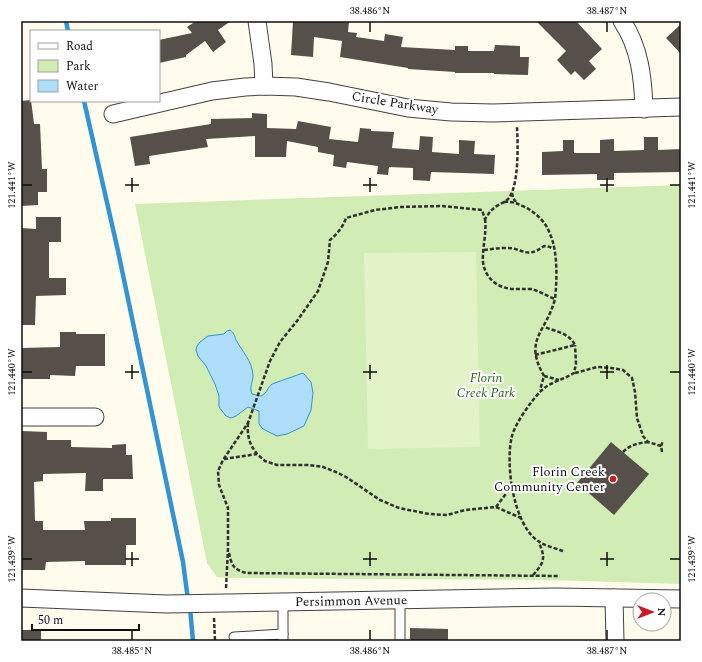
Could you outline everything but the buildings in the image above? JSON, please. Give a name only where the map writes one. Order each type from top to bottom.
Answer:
[{"type":"street","points":[[257,21],[263,64],[264,86]]},
{"type":"street","points":[[622,21],[633,41],[642,73],[644,109]]},
{"type":"street","name":"Circle Parkway","points":[[113,114],[212,91],[264,86],[296,87],[408,108],[451,112],[516,112],[681,107]]},
{"type":"street","points":[[21,417],[95,417]]},
{"type":"street","name":"Persimmon Avenue","points":[[21,598],[166,604],[555,597],[681,599]]},
{"type":"street","points":[[614,598],[615,641]]},
{"type":"lane","points":[[400,600],[400,641]]},
{"type":"lane","points":[[234,637],[283,638],[283,603]]},
{"type":"path","points":[[486,219],[493,208],[509,198],[516,176],[518,151],[516,112]]},
{"type":"path","points":[[512,190],[513,198],[517,203]]},
{"type":"path","points":[[504,202],[511,201],[530,210],[542,219],[551,234],[556,275],[555,299],[544,327],[536,341],[535,355],[539,368],[544,376],[560,380]]},
{"type":"path","points":[[521,518],[496,507],[465,510],[446,515],[418,512],[387,504],[346,477],[330,470],[309,465],[277,465],[265,461],[257,454],[250,442],[247,432],[248,423],[270,361],[280,342],[297,321],[318,290],[328,262],[330,240],[344,224],[346,218],[391,207],[424,205],[482,210],[486,219],[483,262],[486,273],[492,281],[502,287],[534,290],[555,299]]},
{"type":"path","points":[[484,250],[506,248],[531,253],[538,251],[544,246],[550,247],[554,250]]},
{"type":"path","points":[[544,327],[566,334],[572,340],[575,345],[576,364],[574,373]]},
{"type":"path","points":[[535,355],[575,345]]},
{"type":"path","points":[[563,551],[539,542],[532,536],[518,512],[512,486],[509,461],[512,435],[525,411],[539,392],[548,384],[574,373],[597,367],[623,370],[632,378],[635,392],[637,418],[643,436],[648,442]]},
{"type":"path","points":[[539,392],[544,376]]},
{"type":"path","points":[[227,578],[228,508],[221,492],[218,471],[223,460],[248,423]]},
{"type":"path","points":[[662,452],[661,446],[663,441]]},
{"type":"path","points":[[623,452],[627,448],[636,444],[648,442],[661,446]]},
{"type":"path","points":[[223,460],[257,454]]},
{"type":"path","points":[[496,507],[512,486]]},
{"type":"path","points":[[532,575],[541,565],[544,554],[539,542]]},
{"type":"path","points":[[228,549],[231,562],[236,570],[246,574],[559,576]]},
{"type":"path","points":[[210,604],[215,641]]},
{"type":"green space","name":"Florin Creek Park","points":[[681,185],[681,584],[548,580],[217,577],[207,563],[135,204]]},
{"type":"green space","points":[[476,252],[480,447],[368,449],[364,253]]},
{"type":"water","points":[[230,330],[234,334],[251,365],[253,375],[251,387],[252,394],[261,396],[272,384],[303,373],[311,382],[313,393],[311,410],[304,426],[287,434],[277,436],[263,429],[259,424],[259,411],[248,407],[231,418],[226,416],[219,407],[219,396],[215,384],[196,350],[200,342],[208,336],[224,334]]},
{"type":"waterway","points":[[66,21],[68,30]]},
{"type":"waterway","points":[[84,102],[118,251],[183,562],[188,600]]},
{"type":"waterway","points":[[190,608],[193,641]]},
{"type":"place","name":"Florin Creek Community Center","points":[[613,479]]}]
